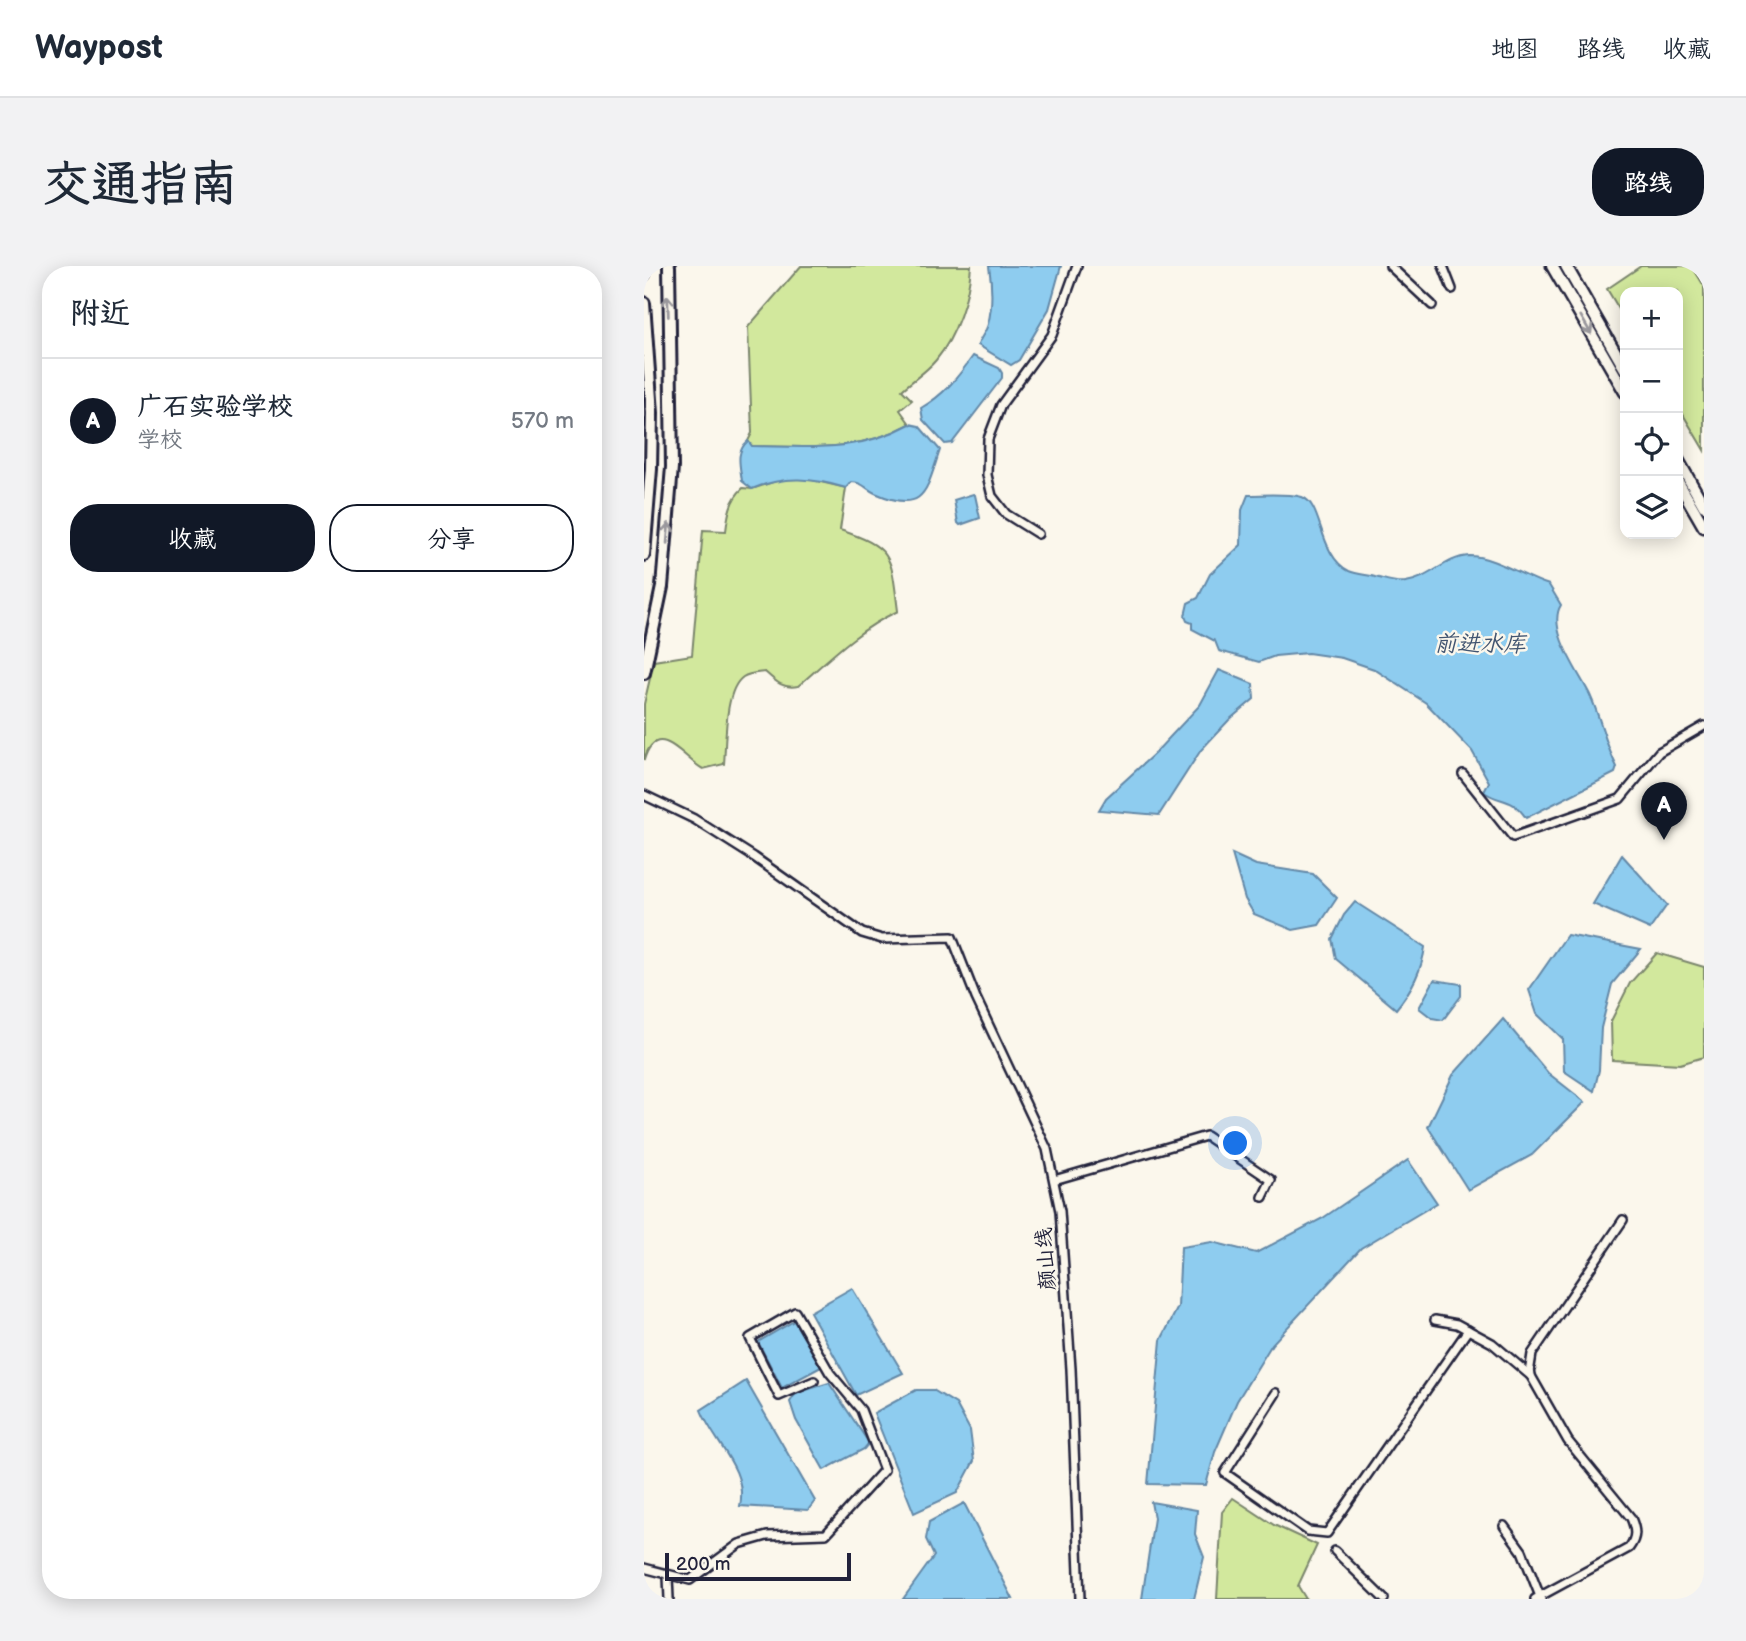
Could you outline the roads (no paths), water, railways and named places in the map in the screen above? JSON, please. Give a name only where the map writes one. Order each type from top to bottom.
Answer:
[{"type":"main road","points":[[644,274],[645,266]]},
{"type":"main road","points":[[644,673],[662,587],[672,467],[668,266]]},
{"type":"main road","points":[[1552,266],[1620,383]]},
{"type":"main road","points":[[1566,266],[1620,360]]},
{"type":"main road","points":[[644,303],[652,413],[644,555]]},
{"type":"main road","points":[[1683,469],[1704,506]]},
{"type":"main road","points":[[1683,491],[1704,527]]},
{"type":"street","points":[[1038,534],[1006,514],[992,496],[987,474],[988,439],[1001,405],[1052,335],[1077,266]]},
{"type":"street","points":[[1390,266],[1432,305]]},
{"type":"street","points":[[1443,266],[1452,289]]},
{"type":"street","points":[[1463,774],[1513,837],[1620,799],[1659,752],[1704,726]]},
{"type":"street","name":"颜山线","points":[[644,795],[694,819],[754,857],[862,933],[882,939],[952,937],[976,998],[1047,1149],[1060,1211],[1071,1369],[1080,1599]]},
{"type":"street","points":[[1054,1181],[1206,1136],[1271,1180],[1263,1197]]},
{"type":"street","points":[[1531,1376],[1532,1354],[1623,1220]]},
{"type":"street","points":[[644,1568],[690,1580],[739,1545],[767,1536],[826,1534],[884,1470],[861,1410],[830,1373],[795,1312],[750,1338],[779,1396],[814,1381]]},
{"type":"street","points":[[1435,1320],[1443,1320],[1468,1330],[1492,1343],[1531,1376],[1568,1441],[1631,1518],[1636,1530],[1635,1541],[1629,1548],[1538,1598],[1522,1551],[1504,1526]]},
{"type":"street","points":[[1276,1393],[1225,1473],[1308,1531],[1327,1533],[1468,1330]]},
{"type":"street","points":[[1335,1551],[1384,1599]]},
{"type":"street","points":[[668,1576],[669,1599]]},
{"type":"water","points":[[989,266],[1061,266],[1049,309],[1019,360],[1011,365],[978,345],[987,327],[991,310]]},
{"type":"water","points":[[973,356],[999,368],[1002,378],[952,443],[945,444],[923,420],[921,408],[950,385]]},
{"type":"water","points":[[910,424],[919,426],[940,450],[926,487],[914,500],[892,499],[855,482],[851,482],[846,488],[810,480],[787,480],[752,489],[742,481],[740,454],[748,441],[752,446],[833,446],[871,440]]},
{"type":"water","points":[[973,494],[980,518],[960,525],[954,500]]},
{"type":"water","name":"前进水库","points":[[1248,495],[1289,495],[1302,497],[1309,502],[1332,554],[1339,564],[1352,572],[1394,582],[1406,582],[1422,577],[1453,560],[1469,556],[1499,563],[1549,585],[1561,605],[1558,626],[1561,638],[1594,704],[1617,767],[1615,773],[1526,818],[1516,806],[1484,792],[1489,782],[1472,751],[1426,703],[1374,669],[1342,658],[1308,653],[1275,656],[1259,662],[1219,651],[1215,641],[1192,629],[1192,623],[1187,621],[1185,616],[1188,603],[1198,598],[1210,574],[1241,545],[1242,510]]},
{"type":"water","points":[[1219,670],[1253,684],[1254,699],[1229,720],[1201,750],[1159,815],[1099,810],[1106,798],[1155,753],[1200,705]]},
{"type":"water","points":[[1232,854],[1256,865],[1313,874],[1337,898],[1319,925],[1293,930],[1254,914],[1245,899]]},
{"type":"water","points":[[1622,855],[1667,905],[1650,929],[1593,904]]},
{"type":"water","points":[[1355,902],[1425,947],[1415,980],[1396,1009],[1336,959],[1332,939],[1344,915]]},
{"type":"water","points":[[1567,935],[1641,949],[1612,984],[1601,1028],[1599,1070],[1594,1091],[1564,1071],[1563,1039],[1537,1014],[1529,990]]},
{"type":"water","points":[[1434,980],[1461,984],[1461,996],[1443,1020],[1432,1018],[1419,1008]]},
{"type":"water","points":[[1503,1019],[1548,1073],[1585,1102],[1532,1155],[1468,1190],[1428,1127],[1453,1075]]},
{"type":"water","points":[[1408,1160],[1437,1203],[1361,1248],[1272,1344],[1237,1401],[1215,1452],[1206,1485],[1148,1484],[1161,1340],[1178,1307],[1181,1247],[1212,1242],[1256,1253],[1323,1218]]},
{"type":"water","points":[[852,1288],[903,1373],[856,1395],[810,1312]]},
{"type":"water","points":[[794,1321],[821,1367],[782,1388],[758,1342]]},
{"type":"water","points":[[746,1381],[815,1501],[808,1510],[740,1506],[739,1480],[701,1410]]},
{"type":"water","points":[[829,1383],[869,1443],[864,1449],[824,1470],[796,1420],[790,1402],[796,1393]]},
{"type":"water","points":[[916,1390],[933,1390],[956,1404],[970,1430],[974,1461],[957,1493],[914,1513],[874,1413]]},
{"type":"water","points":[[1151,1502],[1197,1510],[1195,1534],[1204,1557],[1194,1599],[1142,1599],[1154,1518]]},
{"type":"water","points":[[964,1503],[1013,1599],[903,1599],[934,1556],[926,1539],[929,1522]]},
{"type":"place","name":"广石实验学校","points":[[1664,840]]}]
